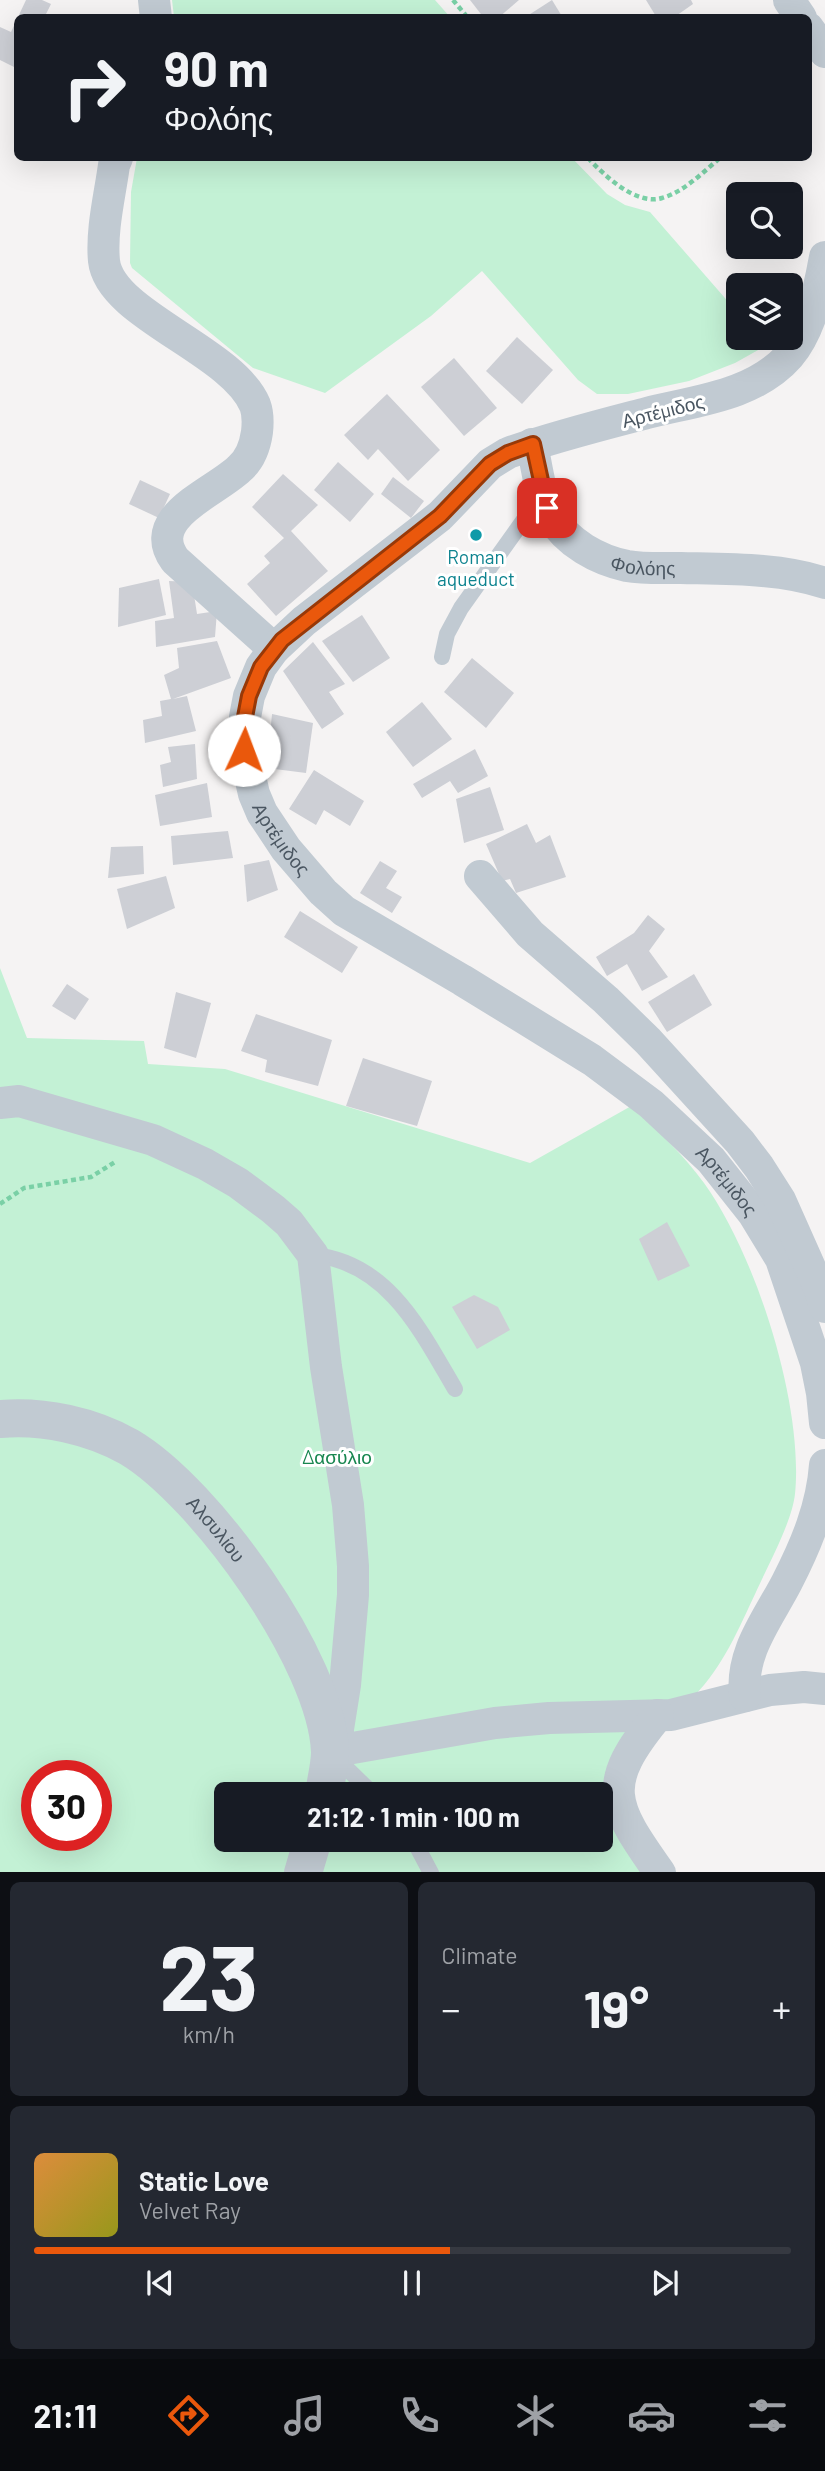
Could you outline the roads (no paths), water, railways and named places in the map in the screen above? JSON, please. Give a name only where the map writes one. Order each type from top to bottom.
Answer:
[{"type":"street","points":[[812,34],[825,52]]},
{"type":"street","points":[[116,161],[104,261],[109,277],[128,299],[235,379],[256,407],[258,424],[255,445],[248,460],[239,470],[181,512],[167,530],[169,552],[274,649]]},
{"type":"street","name":"Αρτέμιδος","points":[[825,257],[807,326],[786,359],[770,372],[712,399],[648,413],[508,453],[490,464],[440,516],[304,621],[274,649],[261,667],[249,696],[244,750],[262,813],[286,849],[323,892],[344,911],[474,986],[592,1059],[651,1104],[701,1151],[735,1188],[769,1237],[820,1349],[825,1423]]},
{"type":"street","name":"Φολόης","points":[[533,444],[543,493],[552,517],[566,535],[585,550],[619,564],[650,568],[739,570],[794,576],[825,583]]},
{"type":"street","points":[[480,876],[530,934],[606,1000],[648,1041],[759,1167],[790,1219],[825,1307]]},
{"type":"street","points":[[0,1103],[19,1101],[153,1140],[238,1183],[289,1223],[313,1255],[326,1367],[348,1505],[353,1566],[345,1685],[326,1782]]},
{"type":"street","name":"Αλσυλίου","points":[[0,1419],[59,1422],[92,1431],[128,1447],[162,1470],[234,1548],[268,1600],[292,1641],[318,1698],[330,1752]]},
{"type":"street","points":[[745,1696],[745,1667],[749,1651],[787,1581],[812,1527],[825,1465]]},
{"type":"street","points":[[330,1752],[495,1723],[658,1715],[684,1712],[788,1688],[825,1689]]},
{"type":"street","points":[[658,1715],[631,1750],[618,1786],[621,1812],[660,1872]]},
{"type":"street","points":[[303,1872],[309,1852]]},
{"type":"lane","points":[[442,657],[447,634],[461,608],[543,493]]},
{"type":"lane","points":[[313,1255],[344,1262],[381,1283],[415,1320],[455,1389]]},
{"type":"lane","points":[[330,1752],[361,1782]]},
{"type":"lane","points":[[420,1852],[430,1872]]},
{"type":"place","name":"Roman aqueduct","points":[[476,535]]},
{"type":"park label","name":"Δασύλιο","points":[[337,1457]]}]
